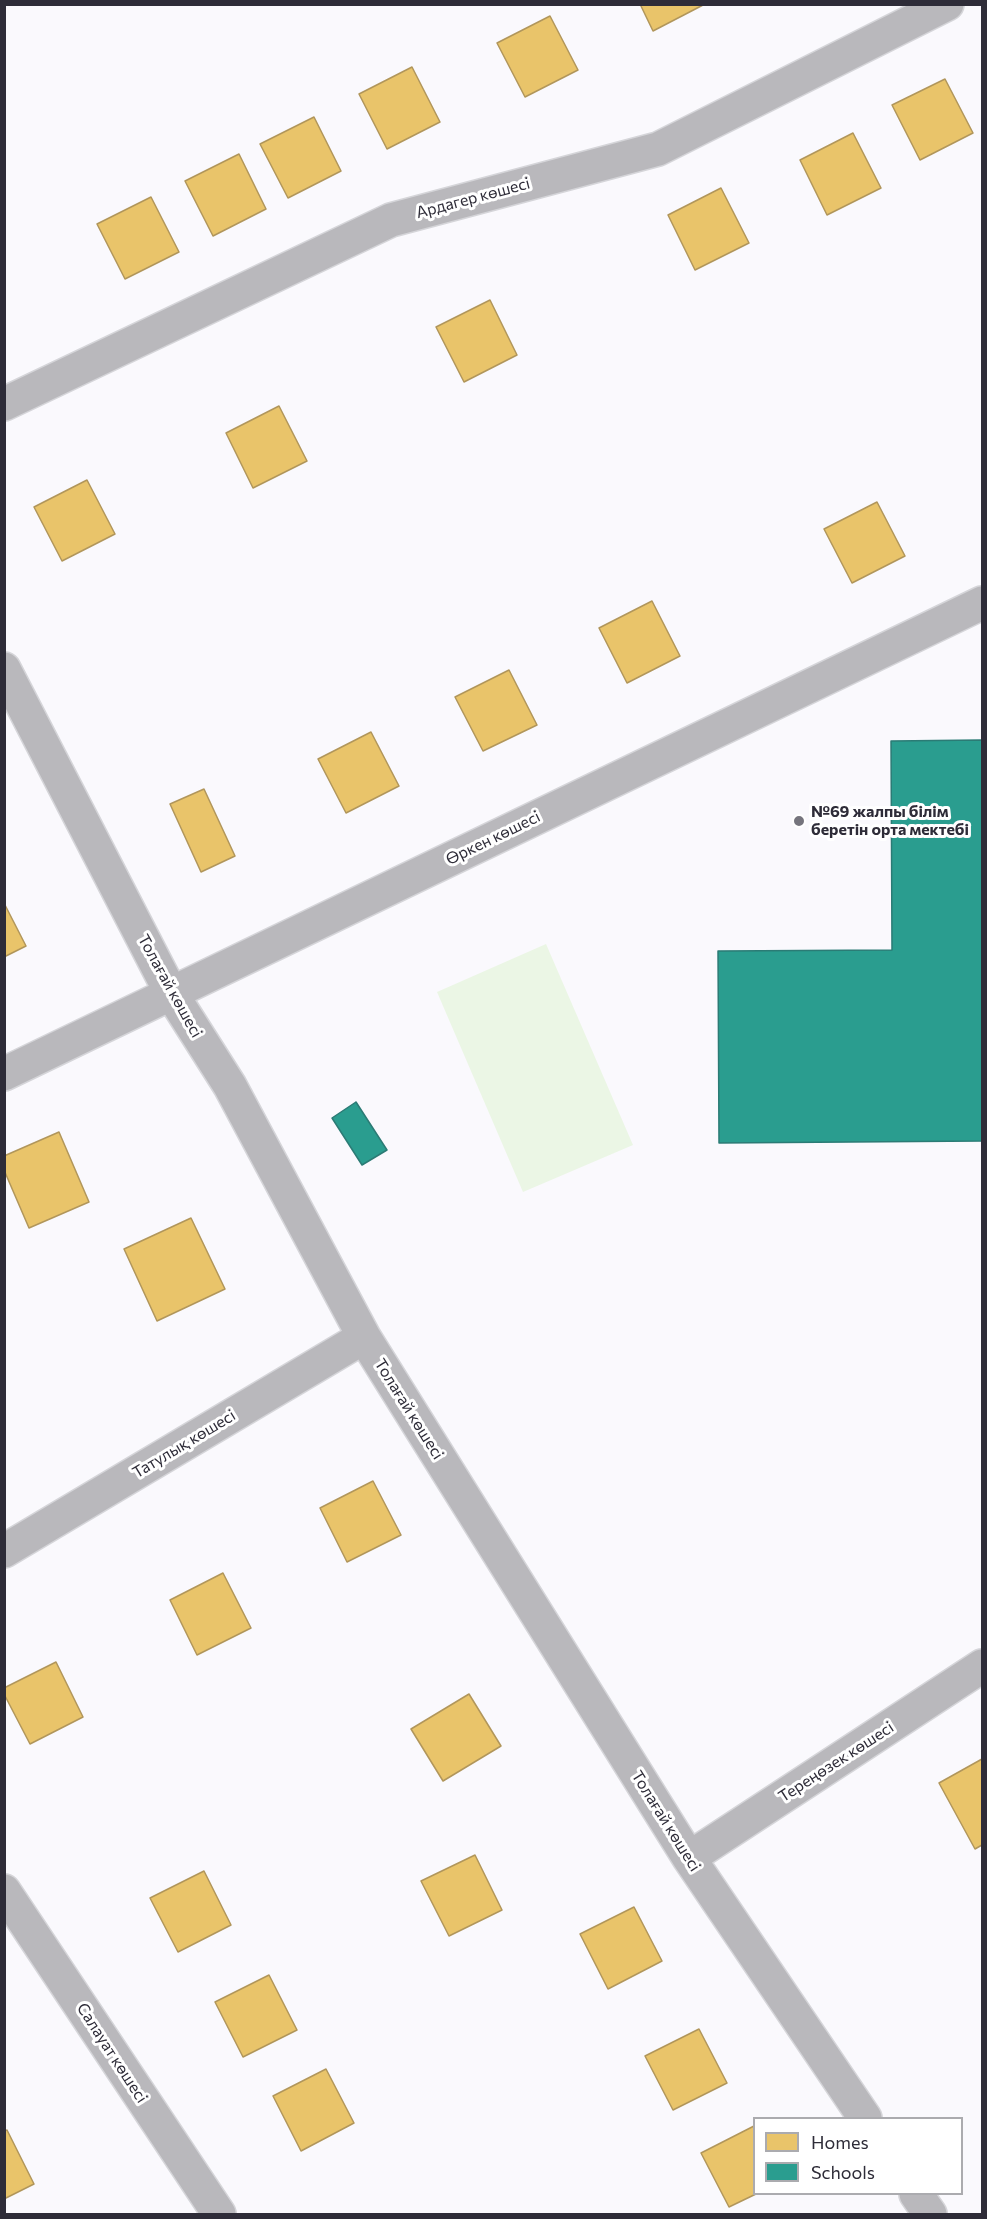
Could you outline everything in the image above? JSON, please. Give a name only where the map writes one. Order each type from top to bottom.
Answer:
[{"type":"street","name":"Ардагер көшесі","points":[[4,404],[391,220],[658,148],[926,9]]},
{"type":"street","name":"Өркен көшесі","points":[[4,1074],[982,603]]},
{"type":"street","name":"Толағай көшесі","points":[[4,669],[171,993],[230,1086],[364,1337],[688,1858],[864,2117]]},
{"type":"street","name":"Татулық көшесі","points":[[4,1551],[364,1337]]},
{"type":"street","name":"Тереңөзек көшесі","points":[[688,1858],[982,1666]]},
{"type":"street","name":"Салауат көшесі","points":[[4,1891],[219,2214]]},
{"type":"street","points":[[917,2195],[930,2214]]},
{"type":"green space","points":[[546,944],[633,1145],[523,1192],[437,992]]},
{"type":"building: Homes","points":[[640,4],[705,4],[653,31]]},
{"type":"building: Homes","points":[[550,16],[578,70],[525,97],[497,43]]},
{"type":"building: Homes","points":[[412,67],[440,122],[387,149],[359,94]]},
{"type":"building: Homes","points":[[945,79],[973,133],[920,160],[892,105]]},
{"type":"building: Homes","points":[[314,117],[341,171],[288,198],[260,144]]},
{"type":"building: Homes","points":[[853,133],[881,188],[827,215],[800,160]]},
{"type":"building: Homes","points":[[239,154],[266,209],[213,236],[185,181]]},
{"type":"building: Homes","points":[[721,188],[749,243],[695,270],[668,215]]},
{"type":"building: Homes","points":[[151,197],[179,252],[125,279],[97,224]]},
{"type":"building: Homes","points":[[490,300],[517,355],[464,382],[436,327]]},
{"type":"building: Homes","points":[[279,406],[307,461],[253,488],[226,433]]},
{"type":"building: Homes","points":[[87,480],[115,534],[62,561],[34,507]]},
{"type":"building: Homes","points":[[877,502],[905,556],[852,583],[824,529]]},
{"type":"building: Homes","points":[[652,601],[680,656],[627,683],[599,628]]},
{"type":"building: Homes","points":[[509,670],[537,725],[483,751],[455,697]]},
{"type":"building: Homes","points":[[371,732],[399,786],[346,813],[318,759]]},
{"type":"building: Homes","points":[[204,789],[235,856],[201,872],[170,804]]},
{"type":"building: Homes","points":[[4,903],[26,946],[4,957]]},
{"type":"building: Homes","points":[[59,1132],[89,1202],[29,1228],[4,1170],[4,1156]]},
{"type":"building: Homes","points":[[191,1218],[225,1289],[157,1321],[124,1249]]},
{"type":"building: Homes","points":[[373,1481],[401,1535],[347,1562],[320,1508]]},
{"type":"building: Homes","points":[[223,1573],[251,1628],[197,1655],[170,1600]]},
{"type":"building: Homes","points":[[56,1662],[83,1717],[30,1744],[4,1694],[4,1688]]},
{"type":"building: Homes","points":[[469,1694],[501,1746],[443,1781],[411,1729]]},
{"type":"building: Homes","points":[[982,1759],[982,1845],[975,1849],[939,1783]]},
{"type":"building: Homes","points":[[475,1855],[502,1910],[449,1936],[421,1881]]},
{"type":"building: Homes","points":[[204,1871],[231,1925],[178,1952],[150,1898]]},
{"type":"building: Homes","points":[[634,1907],[662,1961],[608,1989],[580,1934]]},
{"type":"building: Homes","points":[[269,1975],[297,2030],[243,2057],[215,2002]]},
{"type":"building: Homes","points":[[699,2029],[727,2083],[673,2110],[645,2056]]},
{"type":"building: Homes","points":[[326,2069],[354,2123],[301,2151],[273,2096]]},
{"type":"building: Homes","points":[[753,2127],[754,2195],[729,2207],[701,2153]]},
{"type":"building: Homes","points":[[7,2130],[34,2184],[4,2199],[4,2131]]},
{"type":"building: Schools","points":[[982,740],[982,1141],[719,1143],[718,951],[892,950],[891,741]]},
{"type":"building: Schools","points":[[356,1102],[387,1150],[362,1165],[332,1118]]},
{"type":"place","name":"№69 жалпы білім беретін орта мектебі","points":[[799,821]]}]
